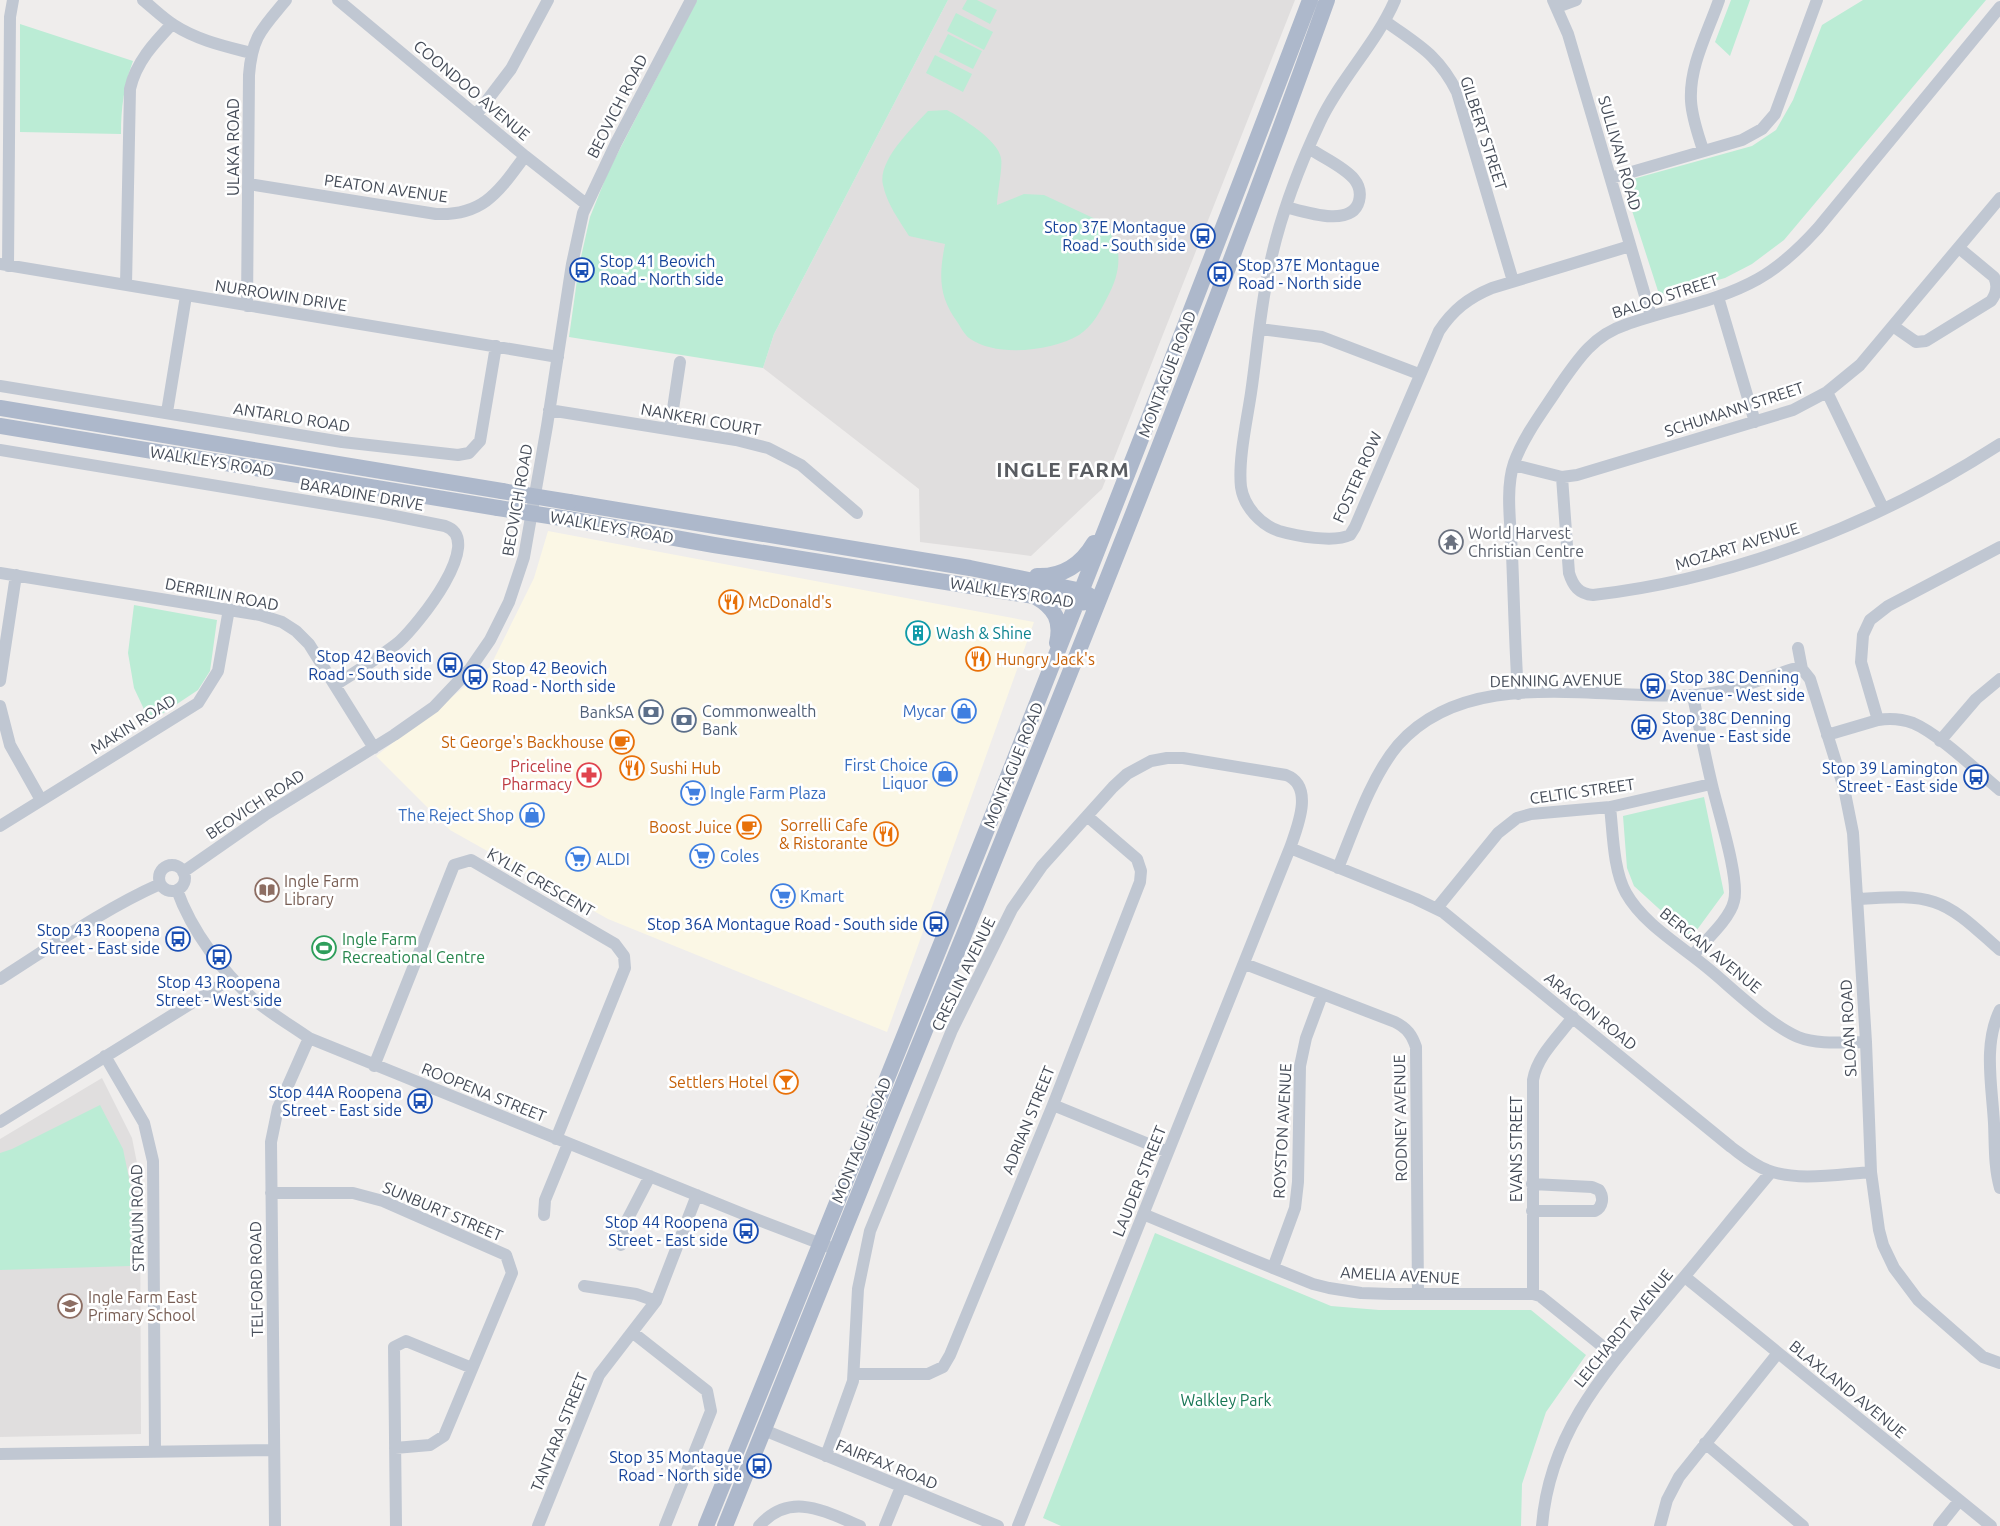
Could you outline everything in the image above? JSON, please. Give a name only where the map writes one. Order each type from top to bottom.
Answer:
[{"type":"main road","name":"MONTAGUE ROAD","points":[[706,1526],[1080,597],[1310,0]]},
{"type":"main road","name":"MONTAGUE ROAD","points":[[725,1526],[1099,601],[1287,111],[1327,0]]},
{"type":"main road","name":"WALKLEYS ROAD","points":[[0,408],[1007,576],[1099,601]]},
{"type":"main road","name":"WALKLEYS ROAD","points":[[0,426],[568,519],[714,545],[1034,596],[1080,597]]},
{"type":"main road","points":[[1007,576],[1048,576],[1070,569],[1086,556],[1110,521]]},
{"type":"main road","points":[[1034,596],[1051,608],[1059,624],[1051,669]]},
{"type":"main road","points":[[748,1423],[764,1430]]},
{"type":"street","points":[[4,265],[10,17],[13,0]]},
{"type":"street","points":[[143,0],[172,24],[208,41],[251,53]]},
{"type":"street","name":"ULAKA ROAD","points":[[248,306],[249,75],[251,53],[262,30],[286,0]]},
{"type":"street","name":"COONDOO AVENUE","points":[[338,0],[525,156],[586,204]]},
{"type":"street","points":[[476,115],[511,69],[548,0]]},
{"type":"street","name":"BEOVICH ROAD","points":[[183,872],[265,815],[374,748],[434,707],[470,669],[497,628],[516,585],[524,556],[576,240],[586,204],[690,0]]},
{"type":"street","name":"FOSTER ROW","points":[[1395,0],[1385,21],[1333,98],[1319,123],[1286,207],[1269,267],[1244,438],[1241,487],[1248,505],[1259,519],[1271,528],[1284,532],[1335,539],[1350,535],[1438,331],[1458,307],[1478,294],[1513,281],[1630,246]]},
{"type":"street","points":[[1555,4],[1576,0]]},
{"type":"street","points":[[1703,150],[1692,111],[1691,84],[1694,68],[1719,0]]},
{"type":"street","points":[[1611,178],[1747,138],[1756,133],[1772,119],[1784,94],[1818,0]]},
{"type":"street","name":"SULLIVAN ROAD","points":[[1555,4],[1568,34],[1651,316]]},
{"type":"street","name":"BALOO STREET","points":[[1518,694],[1510,511],[1514,465],[1534,425],[1584,353],[1606,333],[1651,316],[1718,297],[1767,274],[1786,260],[1806,242],[2000,7]]},
{"type":"street","name":"GILBERT STREET","points":[[1385,21],[1434,56],[1454,86],[1513,281]]},
{"type":"street","points":[[126,285],[130,89],[136,71],[145,55],[172,24]]},
{"type":"street","points":[[1286,207],[1339,217],[1350,214],[1358,203],[1360,190],[1353,179],[1309,148]]},
{"type":"street","name":"PEATON AVENUE","points":[[249,184],[436,214],[455,214],[471,210],[487,201],[525,156]]},
{"type":"street","name":"SCHUMANN STREET","points":[[1514,465],[1562,477],[1618,463],[1793,410],[1827,392],[1860,365],[2000,198]]},
{"type":"street","points":[[1893,326],[1916,342],[1926,342],[1991,301],[1996,292],[1994,277],[1959,248]]},
{"type":"street","name":"NURROWIN DRIVE","points":[[4,265],[558,357]]},
{"type":"street","points":[[167,412],[186,296]]},
{"type":"street","points":[[1718,297],[1755,422]]},
{"type":"street","points":[[1260,328],[1322,337],[1419,374]]},
{"type":"street","name":"ANTARLO ROAD","points":[[0,386],[372,446],[463,455],[473,450],[480,441],[496,346]]},
{"type":"street","points":[[670,429],[680,362]]},
{"type":"street","points":[[1827,392],[1883,508]]},
{"type":"street","name":"NANKERI COURT","points":[[549,410],[736,440],[774,450],[801,465],[857,513]]},
{"type":"street","name":"MOZART AVENUE","points":[[1562,477],[1569,573],[1574,585],[1586,595],[1593,596],[1651,587],[1762,559],[1814,539],[1883,508],[1963,467],[2000,444]]},
{"type":"street","name":"BARADINE DRIVE","points":[[0,450],[380,513],[450,528],[458,539],[457,553],[450,573],[429,608],[399,642],[382,655],[335,684]]},
{"type":"street","points":[[1878,720],[1864,672],[1861,652],[1863,635],[1870,620],[1888,606],[2000,547]]},
{"type":"street","name":"DERRILIN ROAD","points":[[0,573],[228,609],[272,618],[282,622],[296,631],[309,644],[374,748]]},
{"type":"street","points":[[0,681],[16,576]]},
{"type":"street","name":"MAKIN ROAD","points":[[0,826],[198,703],[218,671],[228,609]]},
{"type":"street","name":"SLOAN ROAD","points":[[1798,648],[1802,669],[1810,679],[1851,818],[1866,1042],[1871,1172],[1879,1230],[1888,1257],[1900,1278],[1918,1300],[1938,1320],[1983,1357],[2000,1363]]},
{"type":"street","name":"DENNING AVENUE","points":[[1338,868],[1384,764],[1408,735],[1438,713],[1454,705],[1484,698],[1518,694],[1592,693],[1693,696],[1725,690],[1793,669],[1802,669]]},
{"type":"street","points":[[1940,741],[1976,699],[2000,679]]},
{"type":"street","points":[[1693,696],[1711,784],[1733,875],[1735,901],[1725,918],[1693,955]]},
{"type":"street","points":[[0,706],[10,745],[41,800]]},
{"type":"street","points":[[1827,735],[1878,720],[1886,719],[1907,722],[1923,729],[1940,741],[2000,790]]},
{"type":"street","name":"CRESLIN AVENUE","points":[[826,1456],[850,1392],[854,1374],[858,1289],[870,1231],[952,1030],[1012,909],[1042,866],[1117,783],[1139,766],[1167,758],[1192,759],[1281,774],[1294,779],[1300,786],[1302,800],[1297,829],[1290,848]]},
{"type":"street","name":"CELTIC STREET","points":[[1437,908],[1489,843],[1512,820],[1531,814],[1610,807],[1711,784]]},
{"type":"street","name":"BERGAN AVENUE","points":[[1610,807],[1620,877],[1626,894],[1649,920],[1750,1003],[1790,1033],[1809,1040],[1822,1042],[1866,1042]]},
{"type":"street","name":"ADRIAN STREET","points":[[854,1374],[928,1374],[938,1371],[947,1362],[1053,1105],[1141,877],[1140,865],[1132,853],[1087,816]]},
{"type":"street","name":"ARAGON ROAD","points":[[1290,848],[1437,908],[1454,919],[1750,1161],[1771,1172],[1799,1176],[1871,1172]]},
{"type":"street","name":"LAUDER STREET","points":[[1018,1526],[1290,848]]},
{"type":"street","name":"KYLIE CRESCENT","points":[[374,1066],[454,865],[471,860],[615,944],[624,956],[625,968],[562,1141]]},
{"type":"street","points":[[168,866],[177,867],[183,872],[183,883],[177,890],[167,890],[160,884],[160,872],[168,866]]},
{"type":"street","points":[[0,978],[119,905],[160,884]]},
{"type":"street","name":"ROOPENA STREET","points":[[177,890],[181,903],[206,943],[232,978],[258,1002],[309,1038],[374,1066],[837,1250]]},
{"type":"street","points":[[1857,899],[1905,898],[1934,902],[1953,912],[2000,950]]},
{"type":"street","name":"RODNEY AVENUE","points":[[1245,964],[1401,1025],[1411,1034],[1416,1047],[1418,1294]]},
{"type":"street","points":[[0,1122],[232,978]]},
{"type":"street","name":"ROYSTON AVENUE","points":[[1273,1268],[1288,1229],[1296,1201],[1300,1066],[1306,1038],[1322,995]]},
{"type":"street","points":[[2000,1010],[1994,1024],[1990,1048],[1997,1124],[1996,1167],[2000,1188]]},
{"type":"street","name":"EVANS STREET","points":[[1533,1294],[1532,1184],[1534,1075],[1542,1057],[1574,1017]]},
{"type":"street","name":"TELFORD ROAD","points":[[275,1526],[271,1142],[278,1108],[309,1038]]},
{"type":"street","name":"STRAUN ROAD","points":[[105,1056],[144,1122],[153,1161],[155,1451]]},
{"type":"street","points":[[1053,1105],[1168,1152]]},
{"type":"street","points":[[544,1215],[545,1200],[562,1141]]},
{"type":"street","name":"LEICHARDT AVENUE","points":[[1542,1526],[1546,1490],[1551,1471],[1579,1409],[1617,1358],[1771,1172]]},
{"type":"street","points":[[621,1245],[624,1226],[650,1176]]},
{"type":"street","points":[[1532,1184],[1592,1187],[1599,1190],[1602,1196],[1601,1205],[1595,1211],[1532,1211]]},
{"type":"street","name":"SUNBURT STREET","points":[[271,1193],[353,1193],[382,1201],[506,1254],[512,1273],[444,1436],[430,1445],[395,1448]]},
{"type":"street","name":"TANTARA STREET","points":[[538,1526],[599,1375],[656,1300],[698,1195]]},
{"type":"street","name":"AMELIA AVENUE","points":[[1143,1214],[1313,1284],[1344,1291],[1418,1294],[1533,1294]]},
{"type":"street","name":"BLAXLAND AVENUE","points":[[1685,1277],[1991,1526]]},
{"type":"street","points":[[584,1286],[636,1294],[656,1300]]},
{"type":"street","points":[[1533,1294],[1544,1299],[1617,1358]]},
{"type":"street","points":[[632,1332],[707,1391],[711,1410],[665,1526]]},
{"type":"street","points":[[396,1526],[394,1347],[406,1341],[472,1368]]},
{"type":"street","points":[[1660,1526],[1665,1506],[1678,1477],[1778,1353]]},
{"type":"street","name":"FAIRFAX ROAD","points":[[764,1430],[998,1526]]},
{"type":"street","points":[[1705,1443],[1803,1526]]},
{"type":"street","points":[[0,1454],[274,1450]]},
{"type":"street","points":[[885,1526],[901,1487]]},
{"type":"street","points":[[1939,1526],[1959,1501]]},
{"type":"street","points":[[759,1526],[776,1511],[796,1506],[811,1508],[860,1526]]},
{"type":"shaded area","points":[[948,0],[1295,0],[1102,489],[1031,556],[920,542],[919,489],[763,368],[774,334]]},
{"type":"shaded area","name":"Ingle Farm Plaza","points":[[548,531],[1034,622],[887,1032],[608,919],[450,830],[376,756],[490,667],[534,578]]},
{"type":"shaded area","name":"Ingle Farm East Primary School","points":[[102,1078],[132,1138],[140,1178],[141,1434],[0,1437],[0,1139]]},
{"type":"green space","points":[[697,0],[948,0],[774,334],[763,368],[569,337],[579,266],[590,217],[608,172]]},
{"type":"green space","points":[[967,0],[977,0],[997,10],[990,24],[962,9]]},
{"type":"green space","points":[[1731,0],[1750,0],[1730,56],[1715,42]]},
{"type":"green space","points":[[1863,0],[1986,0],[1784,240],[1752,264],[1725,278],[1666,295],[1658,291],[1625,189],[1633,179],[1752,146],[1776,130],[1793,100],[1822,25]]},
{"type":"green space","points":[[956,13],[993,32],[984,50],[947,31]]},
{"type":"green space","points":[[20,24],[133,61],[124,97],[121,134],[20,132]]},
{"type":"green space","points":[[948,34],[982,51],[973,69],[939,52]]},
{"type":"green space","points":[[935,55],[972,74],[963,92],[926,73]]},
{"type":"green space","points":[[947,110],[979,130],[998,151],[1001,158],[1001,174],[997,205],[1024,194],[1044,195],[1106,224],[1118,252],[1115,281],[1099,312],[1088,327],[1079,335],[1068,341],[1039,348],[1009,350],[994,348],[969,338],[951,313],[944,294],[941,276],[945,244],[909,236],[887,199],[883,185],[885,166],[906,135],[928,111]]},
{"type":"green space","points":[[134,605],[217,620],[210,671],[198,690],[150,722],[134,688],[128,653]]},
{"type":"green space","points":[[1704,797],[1724,893],[1691,938],[1634,886],[1627,868],[1623,816]]},
{"type":"green space","points":[[100,1105],[123,1149],[132,1193],[130,1266],[0,1270],[0,1153],[12,1149]]},
{"type":"green space","name":"Walkley Park","points":[[1155,1233],[1331,1306],[1379,1310],[1531,1310],[1586,1355],[1546,1412],[1522,1484],[1521,1526],[1061,1526],[1043,1518]]},
{"type":"place","name":"Stop 37E Montague Road - South side","points":[[1203,236]]},
{"type":"place","name":"Stop 41 Beovich Road - North side","points":[[582,270]]},
{"type":"place","name":"Stop 37E Montague Road - North side","points":[[1220,274]]},
{"type":"place","name":"World Harvest Christian Centre","points":[[1451,542]]},
{"type":"place","name":"McDonald's","points":[[731,602]]},
{"type":"place","name":"Wash & Shine","points":[[918,633]]},
{"type":"place","name":"Hungry Jack's","points":[[978,659]]},
{"type":"place","name":"Stop 42 Beovich Road - South side","points":[[450,665]]},
{"type":"place","name":"Stop 42 Beovich Road - North side","points":[[475,677]]},
{"type":"place","name":"Stop 38C Denning Avenue - West side","points":[[1653,686]]},
{"type":"place","name":"Mycar","points":[[964,711]]},
{"type":"place","name":"BankSA","points":[[651,712]]},
{"type":"place","name":"Commonwealth Bank","points":[[684,720]]},
{"type":"place","name":"Stop 38C Denning Avenue - East side","points":[[1644,727]]},
{"type":"place","name":"St George's Backhouse","points":[[622,742]]},
{"type":"place","name":"Sushi Hub","points":[[632,768]]},
{"type":"place","name":"First Choice Liquor","points":[[945,774]]},
{"type":"place","name":"Priceline Pharmacy","points":[[589,775]]},
{"type":"place","name":"Stop 39 Lamington Street - East side","points":[[1976,777]]},
{"type":"place","name":"Ingle Farm Plaza","points":[[693,793]]},
{"type":"place","name":"The Reject Shop","points":[[532,815]]},
{"type":"place","name":"Boost Juice","points":[[749,827]]},
{"type":"place","name":"Sorrelli Cafe & Ristorante","points":[[886,834]]},
{"type":"place","name":"Coles","points":[[702,856]]},
{"type":"place","name":"ALDI","points":[[578,859]]},
{"type":"place","name":"Ingle Farm Library","points":[[267,890]]},
{"type":"place","name":"Kmart","points":[[783,896]]},
{"type":"place","name":"Stop 36A Montague Road - South side","points":[[936,924]]},
{"type":"place","name":"Stop 43 Roopena Street - East side","points":[[178,939]]},
{"type":"place","name":"Ingle Farm Recreational Centre","points":[[324,948]]},
{"type":"place","name":"Stop 43 Roopena Street - West side","points":[[219,957]]},
{"type":"place","name":"Settlers Hotel","points":[[786,1082]]},
{"type":"place","name":"Stop 44A Roopena Street - East side","points":[[420,1101]]},
{"type":"place","name":"Stop 44 Roopena Street - East side","points":[[746,1231]]},
{"type":"place","name":"Ingle Farm East Primary School","points":[[70,1306]]},
{"type":"place","name":"Stop 35 Montague Road - North side","points":[[759,1466]]},
{"type":"district","name":"INGLE FARM","points":[[1063,470]]}]
